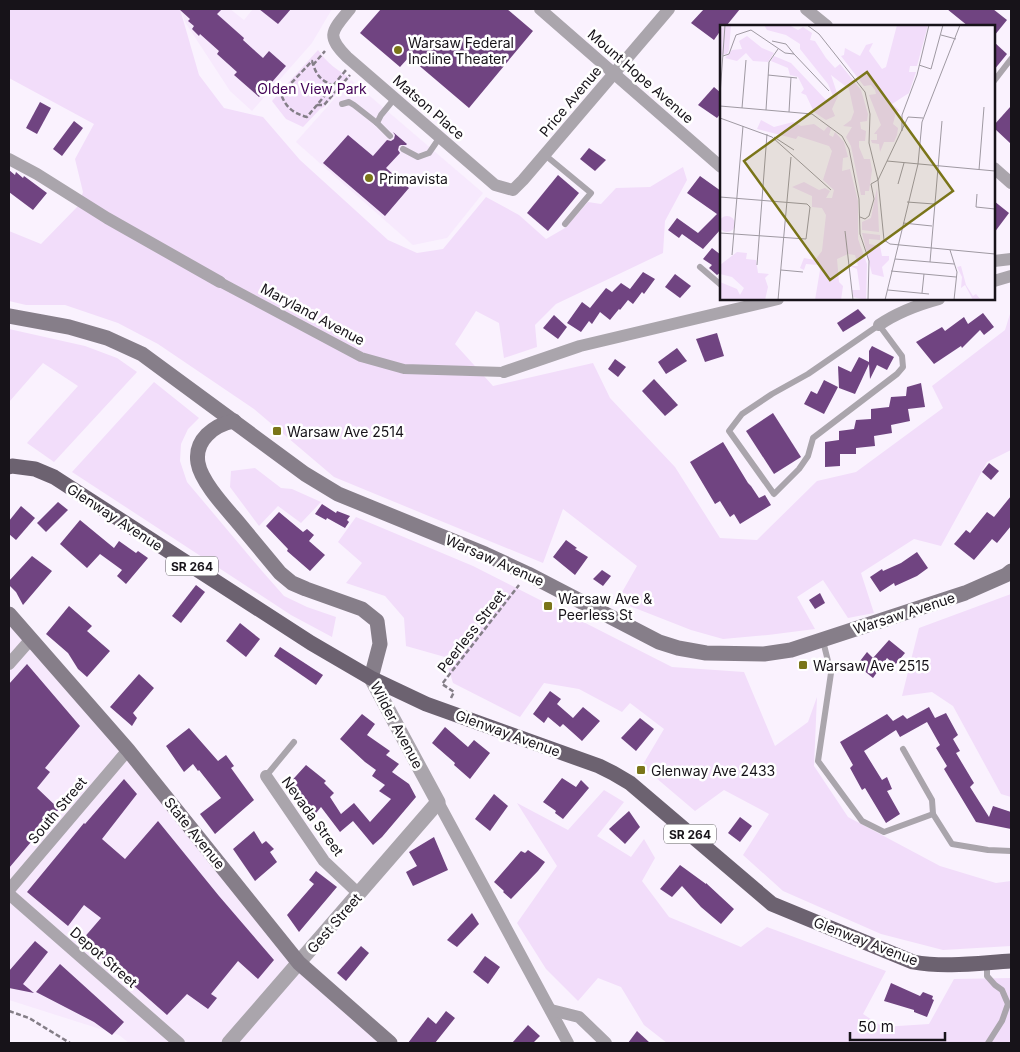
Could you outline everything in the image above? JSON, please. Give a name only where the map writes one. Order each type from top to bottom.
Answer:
[{"type":"main road","name":"Warsaw Avenue","points":[[9,316],[69,327],[107,338],[142,354],[305,474],[338,494],[485,554],[528,574],[659,642],[678,648],[706,652],[764,654],[791,650],[965,593],[1011,571]]},
{"type":"main road","name":"Wilder Avenue","points":[[234,421],[224,423],[215,428],[205,436],[200,444],[197,454],[198,464],[203,476],[216,496],[280,573],[292,583],[362,608],[377,621],[380,644],[371,678]]},
{"type":"main road","name":"Glenway Avenue","points":[[9,466],[35,469],[54,477],[311,643],[371,678],[426,704],[600,766],[614,773],[637,790],[772,904],[913,962],[927,965],[1011,961]]},
{"type":"main road","name":"State Avenue","points":[[9,614],[128,750],[298,963],[390,1043]]},
{"type":"street","name":"Matson Place","points":[[350,9],[334,31],[332,38],[337,47],[346,57],[495,185],[512,190]]},
{"type":"street","name":"Mount Hope Avenue","points":[[540,9],[720,165]]},
{"type":"street","name":"Price Avenue","points":[[512,190],[545,155],[669,9]]},
{"type":"street","points":[[806,9],[826,25]]},
{"type":"street","name":"Maryland Avenue","points":[[9,159],[37,174],[107,218],[220,282],[361,357],[404,368],[504,372],[580,346],[742,303],[769,300]]},
{"type":"street","points":[[995,169],[1011,183]]},
{"type":"street","points":[[995,261],[1011,259]]},
{"type":"street","points":[[995,282],[1011,276]]},
{"type":"street","points":[[879,325],[892,316],[935,300]]},
{"type":"street","points":[[9,664],[31,639]]},
{"type":"street","name":"Wilder Avenue","points":[[371,678],[568,1043]]},
{"type":"street","name":"South Street","points":[[9,890],[128,750]]},
{"type":"street","name":"Nevada Street","points":[[266,776],[324,861],[359,894]]},
{"type":"street","name":"Gest Street","points":[[229,1043],[438,802]]},
{"type":"street","name":"Depot Street","points":[[9,894],[179,1043]]},
{"type":"street","points":[[551,1010],[578,1018],[606,1043]]},
{"type":"lane","points":[[995,80],[1011,59]]},
{"type":"lane","points":[[377,123],[395,98]]},
{"type":"lane","points":[[342,104],[349,102],[354,105],[390,136]]},
{"type":"lane","points":[[403,149],[418,157],[429,153],[440,137]]},
{"type":"lane","points":[[545,155],[592,193],[565,224]]},
{"type":"lane","points":[[700,267],[720,284]]},
{"type":"lane","points":[[879,325],[902,356],[903,367],[897,374],[813,438],[808,456],[799,469],[774,494],[729,431],[742,414],[772,394],[808,374],[879,325]]},
{"type":"lane","points":[[823,640],[832,673],[818,761],[862,821],[884,832],[933,814]]},
{"type":"lane","points":[[266,776],[294,742]]},
{"type":"lane","points":[[903,749],[932,800],[933,814],[952,844],[1011,852]]},
{"type":"lane","points":[[987,962],[988,976],[994,985],[1002,990],[1008,1004],[1002,1021],[988,1043]]},
{"type":"path","points":[[313,65],[325,51]]},
{"type":"path","points":[[334,86],[316,74],[312,61],[281,94],[284,103],[295,113],[306,117],[334,86],[346,70]]},
{"type":"path","points":[[317,105],[324,105],[351,74]]},
{"type":"path","name":"Peerless Street","points":[[450,698],[454,692],[442,684],[528,574]]},
{"type":"path","points":[[9,1011],[29,1018],[70,1043]]},
{"type":"shaded area","points":[[180,9],[230,9],[244,20],[253,9],[332,9],[312,43],[252,111],[230,91],[185,22]]},
{"type":"shaded area","points":[[351,80],[483,193],[447,238],[413,245],[296,142]]},
{"type":"shaded area","points":[[9,614],[299,963],[390,1043],[129,1043],[119,1035],[9,1000]]},
{"type":"green space","points":[[9,9],[180,9],[199,75],[224,108],[263,117],[300,160],[388,240],[417,253],[443,249],[486,197],[519,215],[546,239],[565,228],[588,202],[601,204],[616,188],[650,187],[683,167],[687,180],[665,221],[663,253],[556,304],[535,325],[537,347],[504,358],[499,323],[476,311],[455,344],[493,386],[593,363],[610,398],[675,467],[720,538],[757,540],[817,481],[856,472],[943,408],[932,386],[1005,330],[1011,313],[1011,450],[987,462],[941,546],[914,539],[861,573],[874,613],[848,618],[823,580],[797,597],[815,629],[723,639],[691,630],[617,601],[637,566],[563,509],[543,563],[334,477],[254,409],[158,344],[118,323],[65,305],[26,305],[9,301],[9,231],[41,244],[78,206],[83,192],[75,159],[94,124],[9,78]]},
{"type":"green space","name":"Olden View Park","points":[[318,50],[332,66],[350,78],[303,127],[286,119],[272,101]]},
{"type":"green space","points":[[9,329],[85,346],[117,358],[137,372],[54,462],[27,443],[78,386],[43,363],[9,402]]},
{"type":"green space","points":[[154,382],[199,418],[188,429],[181,444],[180,461],[187,482],[284,596],[307,607],[336,617],[332,637],[291,615],[72,472]]},
{"type":"green space","points":[[255,468],[281,488],[292,489],[321,502],[301,523],[278,506],[259,526],[230,487],[231,471]]},
{"type":"green space","points":[[356,517],[473,566],[672,667],[744,672],[775,746],[808,722],[817,697],[814,766],[848,817],[940,866],[996,883],[1011,881],[1011,946],[943,950],[881,934],[783,891],[743,855],[769,814],[724,790],[695,811],[642,766],[664,729],[630,703],[622,712],[579,689],[544,683],[520,717],[453,683],[445,657],[406,646],[404,618],[385,596],[346,583],[362,563],[338,542]]},
{"type":"green space","points":[[1011,594],[1011,797],[1001,794],[953,706],[932,692],[902,696],[919,628]]},
{"type":"green space","points":[[604,790],[624,802],[597,836],[631,857],[644,839],[655,858],[642,881],[669,917],[741,947],[767,927],[886,971],[863,1014],[883,1027],[929,1024],[954,979],[1011,978],[1011,1043],[667,1043],[644,1025],[621,987],[598,978],[578,1001],[546,969],[517,923],[557,866],[517,803],[568,830]]},
{"type":"building","points":[[179,9],[222,9],[217,14],[263,58],[269,51],[286,66],[259,97],[234,75],[237,72],[217,54],[219,51],[192,29],[194,26],[188,21],[190,19]]},
{"type":"building","points":[[259,9],[291,9],[278,24]]},
{"type":"building","points":[[381,9],[507,9],[533,31],[469,108],[409,57],[400,67],[360,33]]},
{"type":"building","points":[[704,9],[740,9],[727,25],[720,25],[720,31],[714,40],[691,23]]},
{"type":"building","points":[[947,9],[993,9],[1007,20],[995,35],[995,25],[967,25]]},
{"type":"building","points":[[995,43],[1007,54],[995,69]]},
{"type":"building","points":[[714,87],[720,92],[720,114],[717,118],[698,105]]},
{"type":"building","points":[[40,102],[51,108],[37,134],[26,128]]},
{"type":"building","points":[[1011,106],[1011,144],[995,129],[995,124]]},
{"type":"building","points":[[74,121],[83,128],[62,156],[53,149]]},
{"type":"building","name":"Primavista","points":[[393,132],[407,144],[399,146],[398,150],[400,153],[386,168],[409,188],[385,216],[323,163],[348,135],[373,156],[387,140],[391,141],[394,139],[395,135]]},
{"type":"building","points":[[589,148],[606,160],[595,171],[580,159]]},
{"type":"building","points":[[9,170],[15,175],[16,172],[23,178],[24,176],[47,193],[33,210],[9,192]]},
{"type":"building","points":[[558,175],[579,193],[548,231],[527,213]]},
{"type":"building","points":[[700,176],[720,190],[720,230],[703,249],[682,234],[679,238],[668,230],[677,218],[698,233],[717,214],[687,193]]},
{"type":"building","points":[[995,202],[1009,213],[995,232]]},
{"type":"building","points":[[712,248],[720,254],[720,273],[717,275],[709,268],[712,265],[703,259]]},
{"type":"building","points":[[643,272],[655,279],[644,294],[642,292],[633,304],[628,300],[610,320],[600,312],[592,324],[589,321],[581,332],[567,323],[582,302],[590,308],[606,288],[612,292],[621,283],[630,289]]},
{"type":"building","points":[[675,274],[691,286],[680,298],[665,287]]},
{"type":"building","points":[[858,309],[866,318],[843,332],[837,323]]},
{"type":"building","points":[[983,313],[994,327],[984,335],[980,330],[962,348],[961,346],[934,364],[916,342],[942,327],[945,331],[964,317],[968,324]]},
{"type":"building","points":[[554,315],[567,327],[558,339],[543,328]]},
{"type":"building","points":[[717,333],[724,356],[705,362],[696,339]]},
{"type":"building","points":[[872,346],[894,357],[887,370],[877,365],[870,379],[869,364],[855,394],[839,388],[838,366],[851,372],[859,357],[869,362],[869,351]]},
{"type":"building","points":[[677,348],[687,361],[666,374],[658,362]]},
{"type":"building","points":[[615,359],[626,367],[618,377],[608,369]]},
{"type":"building","points":[[654,379],[678,405],[665,416],[642,391]]},
{"type":"building","points":[[824,380],[838,387],[824,414],[804,404],[811,391],[817,394]]},
{"type":"building","points":[[921,383],[925,407],[908,409],[910,421],[891,425],[892,433],[874,436],[875,446],[856,448],[856,454],[840,454],[840,466],[825,467],[825,442],[839,440],[839,431],[854,429],[856,420],[871,419],[871,409],[889,407],[891,397],[906,396],[907,387]]},
{"type":"building","points":[[773,413],[801,457],[774,474],[746,431]]},
{"type":"building","points":[[723,442],[759,498],[765,495],[771,505],[740,524],[734,514],[730,517],[720,501],[715,504],[690,462]]},
{"type":"building","points":[[989,463],[999,471],[991,480],[982,472]]},
{"type":"building","points":[[1011,496],[1011,526],[997,543],[992,539],[974,560],[954,544],[966,530],[970,533],[987,512],[994,517]]},
{"type":"building","points":[[58,502],[68,510],[46,532],[37,523]]},
{"type":"building","points":[[322,504],[336,513],[337,511],[350,516],[345,528],[315,514]]},
{"type":"building","points":[[21,506],[35,518],[16,540],[9,534],[9,521]]},
{"type":"building","points":[[279,512],[303,532],[307,529],[314,535],[309,541],[325,555],[310,571],[287,551],[288,549],[266,526]]},
{"type":"building","points":[[80,520],[114,548],[119,541],[136,553],[138,551],[148,558],[126,584],[117,576],[122,570],[100,554],[87,568],[60,544]]},
{"type":"building","points":[[566,540],[577,548],[575,549],[588,557],[575,575],[553,557]]},
{"type":"building","points":[[917,552],[928,568],[917,576],[895,586],[894,583],[880,592],[870,577],[882,569],[883,571],[901,563]]},
{"type":"building","points":[[32,556],[52,571],[23,605],[16,592],[9,585],[9,581]]},
{"type":"building","points":[[602,570],[611,576],[603,586],[593,579]]},
{"type":"building","points":[[196,585],[205,592],[181,623],[172,616]]},
{"type":"building","points":[[820,593],[825,603],[815,609],[809,600]]},
{"type":"building","points":[[69,606],[92,626],[87,631],[110,651],[87,677],[78,669],[68,653],[46,634]]},
{"type":"building","points":[[240,623],[260,639],[246,657],[226,641]]},
{"type":"building","points":[[889,640],[905,653],[895,665],[887,658],[873,678],[857,665],[867,652],[873,658]]},
{"type":"building","points":[[280,647],[323,675],[316,685],[274,656]]},
{"type":"building","points":[[27,664],[80,726],[45,768],[50,772],[37,788],[59,809],[9,868],[9,684]]},
{"type":"building","points":[[139,674],[154,688],[133,713],[137,718],[132,726],[110,707]]},
{"type":"building","points":[[550,691],[561,699],[557,704],[573,718],[583,707],[600,721],[582,741],[563,724],[560,727],[548,717],[544,723],[533,714]]},
{"type":"building","points":[[929,707],[935,718],[946,713],[958,735],[953,739],[960,751],[956,753],[974,783],[970,787],[989,817],[993,806],[1011,812],[1011,829],[976,822],[944,769],[947,766],[936,748],[940,745],[927,722],[900,737],[896,730],[864,751],[882,780],[887,777],[892,789],[887,791],[900,814],[886,823],[865,788],[862,790],[850,768],[853,765],[840,742],[887,714],[893,721],[903,715],[907,719]]},
{"type":"building","points":[[362,714],[375,724],[367,735],[390,751],[386,755],[399,764],[392,772],[409,784],[416,797],[373,845],[353,821],[340,832],[321,807],[311,819],[286,787],[306,765],[326,781],[324,783],[334,793],[330,797],[341,814],[354,803],[370,822],[391,799],[379,791],[385,785],[372,776],[376,770],[340,739]]},
{"type":"building","points":[[640,718],[654,729],[636,751],[621,738]]},
{"type":"building","points":[[445,727],[468,747],[474,740],[490,753],[470,779],[432,743]]},
{"type":"building","points":[[189,728],[218,761],[226,755],[234,766],[231,768],[254,800],[215,834],[200,814],[221,798],[193,764],[184,772],[166,746]]},
{"type":"building","points":[[562,778],[576,787],[581,780],[589,788],[563,819],[555,813],[556,811],[543,802]]},
{"type":"building","points":[[124,779],[137,794],[102,839],[125,859],[158,821],[274,960],[258,979],[238,961],[211,994],[217,998],[208,1009],[187,994],[167,1015],[82,940],[101,918],[84,905],[68,926],[27,892],[84,823]]},
{"type":"building","points":[[494,794],[508,806],[490,831],[475,819]]},
{"type":"building","points":[[629,811],[640,827],[625,844],[609,829]]},
{"type":"building","points":[[740,817],[752,826],[740,842],[728,833]]},
{"type":"building","points":[[254,831],[262,844],[266,841],[274,849],[270,852],[277,862],[255,881],[233,849]]},
{"type":"building","points":[[434,837],[448,870],[413,886],[406,872],[417,866],[409,852]]},
{"type":"building","points":[[528,850],[545,862],[511,899],[494,882],[521,851],[525,853]]},
{"type":"building","points":[[680,865],[706,883],[734,909],[721,924],[701,907],[682,886],[672,897],[660,889]]},
{"type":"building","points":[[316,871],[337,887],[299,932],[287,915],[314,884],[309,880]]},
{"type":"building","points":[[472,913],[479,924],[457,947],[447,940]]},
{"type":"building","points":[[35,941],[48,952],[23,984],[34,993],[9,988],[9,971]]},
{"type":"building","points":[[361,946],[369,953],[346,981],[337,973]]},
{"type":"building","points":[[485,956],[500,967],[488,984],[473,972]]},
{"type":"building","points":[[60,964],[124,1022],[112,1035],[94,1022],[36,992]]},
{"type":"building","points":[[891,983],[920,996],[923,992],[933,996],[932,999],[934,1000],[927,1017],[914,1012],[914,1010],[884,1001]]},
{"type":"building","points":[[446,1011],[455,1018],[435,1043],[408,1043],[428,1017],[436,1024]]},
{"type":"building","points":[[528,1025],[540,1036],[533,1043],[512,1043]]},
{"type":"building","points":[[637,1031],[650,1043],[628,1043]]},
{"type":"place","name":"Warsaw Federal Incline Theater","points":[[398,50]]},
{"type":"place","name":"Primavista","points":[[369,178]]},
{"type":"place","name":"Warsaw Ave 2514","points":[[277,431]]},
{"type":"place","name":"Warsaw Ave & Peerless St","points":[[548,606]]},
{"type":"place","name":"Warsaw Ave 2515","points":[[803,665]]},
{"type":"place","name":"Glenway Ave 2433","points":[[641,770]]}]
